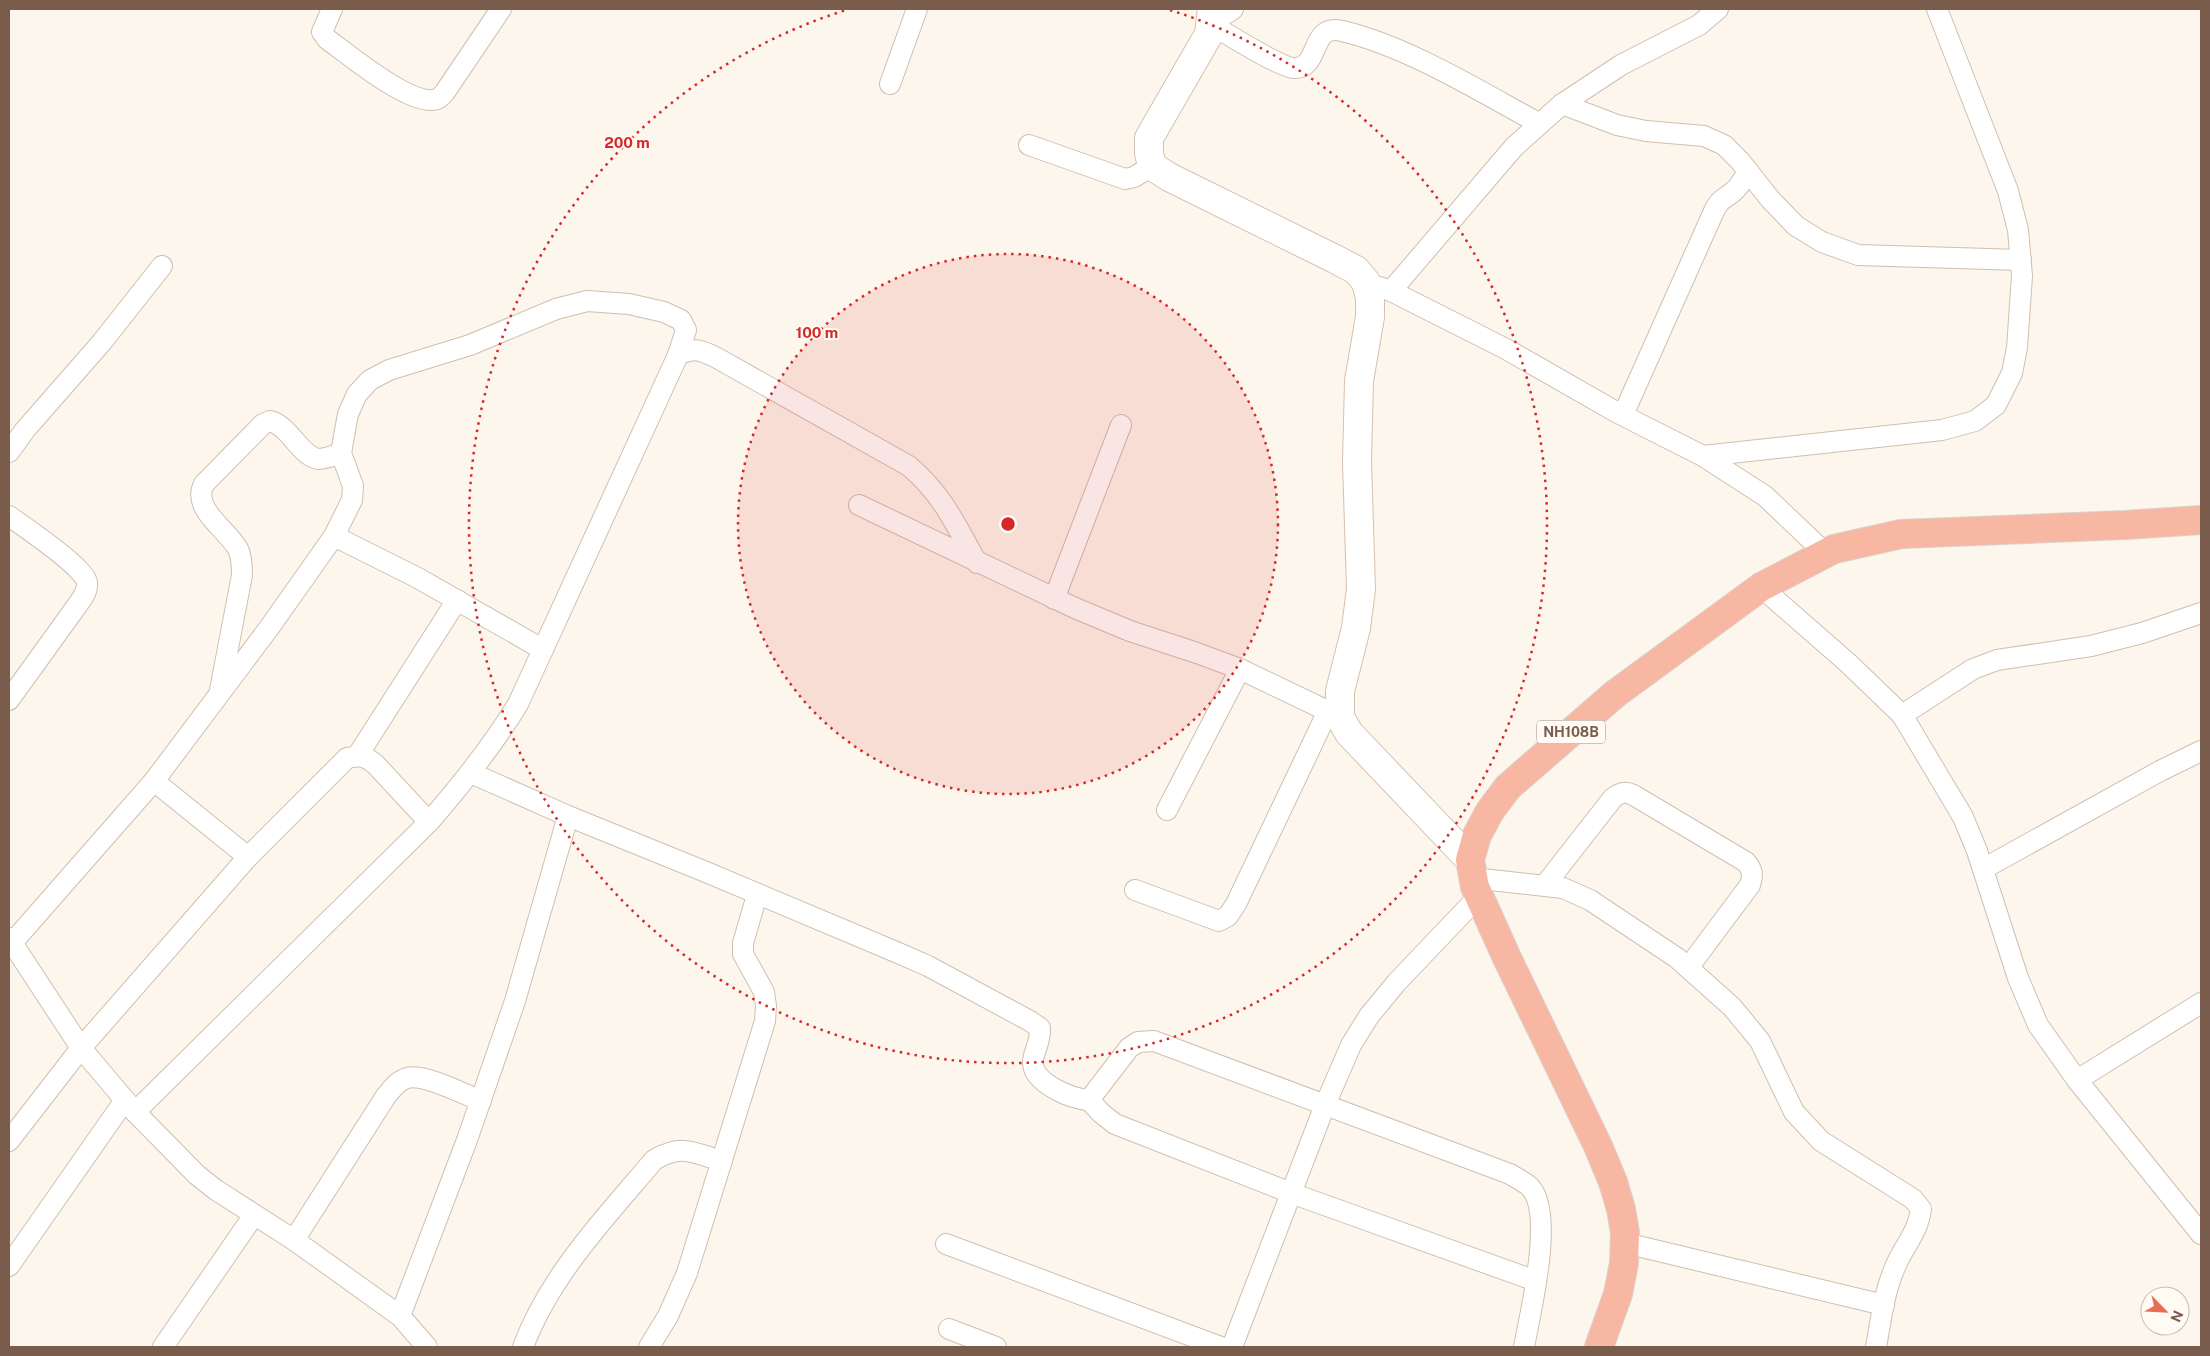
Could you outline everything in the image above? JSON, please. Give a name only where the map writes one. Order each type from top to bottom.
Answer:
[{"type":"highway","name":"NH108B","points":[[1474,878],[1477,835],[1490,811],[1508,787],[1615,694],[1762,587],[1825,553],[1864,541],[1900,534],[2125,526],[2201,520]]},
{"type":"highway","points":[[1474,878],[1507,958],[1610,1173],[1621,1209],[1624,1263],[1618,1294],[1599,1347]]},
{"type":"street","points":[[332,9],[322,32],[326,39],[407,95],[434,100],[440,98],[445,92],[500,9]]},
{"type":"street","points":[[890,84],[917,9]]},
{"type":"street","points":[[1211,17],[1233,9]]},
{"type":"street","points":[[1135,890],[1219,921],[1228,916],[1236,904],[1334,714],[1356,628],[1360,589],[1357,462],[1359,382],[1370,317],[1370,298],[1514,148],[1562,104],[1622,65],[1699,25],[1718,9]]},
{"type":"street","points":[[1703,456],[1942,430],[1975,421],[1996,405],[2012,373],[2016,348],[2022,276],[2018,230],[2008,191],[1937,9]]},
{"type":"street","points":[[1211,17],[1278,63],[1294,68],[1303,66],[1312,56],[1322,33],[1330,29],[1341,31],[1395,50],[1450,75],[1540,124]]},
{"type":"street","points":[[1211,17],[1208,34],[1149,138],[1152,166],[1169,178],[1356,270],[1379,287],[1506,349],[1623,416],[1703,456],[1765,496],[1825,553]]},
{"type":"street","points":[[1562,104],[1617,125],[1646,131],[1704,136],[1724,145],[1796,226],[1822,242],[1858,255],[2021,260]]},
{"type":"street","points":[[1029,145],[1124,179],[1134,177],[1152,166]]},
{"type":"street","points":[[1623,416],[1714,211],[1722,198],[1732,193],[1748,171]]},
{"type":"street","points":[[9,452],[25,430],[102,342],[162,266]]},
{"type":"street","points":[[9,1266],[130,1106],[429,822],[471,773],[518,704],[678,354],[686,330],[681,320],[664,312],[629,304],[586,301],[556,309],[470,345],[389,370],[370,380],[357,394],[348,414],[341,453],[352,486],[352,500],[334,536],[269,628],[154,781],[10,941],[81,1048],[130,1106],[197,1175],[294,1240],[400,1316],[427,1347]]},
{"type":"street","points":[[678,354],[690,349],[717,358],[909,466],[928,483],[940,498],[977,563]]},
{"type":"street","points":[[219,695],[242,576],[242,562],[238,549],[203,506],[200,498],[204,484],[263,424],[270,421],[282,426],[310,456],[317,459],[341,453]]},
{"type":"street","points":[[1054,599],[1122,424]]},
{"type":"street","points":[[859,505],[1054,599],[1130,631],[1240,669],[1334,714],[1474,878],[1563,888],[1590,900],[1677,958],[1732,1007],[1760,1041],[1794,1112],[1821,1141],[1913,1199],[1921,1210],[1919,1224],[1896,1265],[1884,1305],[1876,1347]]},
{"type":"street","points":[[9,516],[84,573],[88,581],[86,592],[9,700]]},
{"type":"street","points":[[334,536],[457,600],[542,649]]},
{"type":"street","points":[[1762,587],[1848,663],[1902,715],[1963,817],[1983,869],[2018,978],[2035,1018],[2077,1080],[2201,1234]]},
{"type":"street","points":[[358,755],[457,600]]},
{"type":"street","points":[[1902,715],[1973,669],[1997,660],[2091,646],[2142,633],[2201,613]]},
{"type":"street","points":[[1166,810],[1240,669]]},
{"type":"street","points":[[1983,869],[2160,771],[2201,751]]},
{"type":"street","points":[[9,1141],[81,1048],[248,857],[348,758],[358,755],[367,757],[429,822]]},
{"type":"street","points":[[471,773],[568,816],[928,966],[1030,1021],[1040,1028],[1040,1044],[1033,1062],[1036,1074],[1044,1082],[1076,1099],[1090,1100],[1101,1113],[1115,1124],[1291,1193],[1536,1281]]},
{"type":"street","points":[[154,781],[248,857]]},
{"type":"street","points":[[1545,885],[1613,798],[1620,792],[1629,792],[1746,862],[1751,868],[1753,876],[1750,885],[1688,968]]},
{"type":"street","points":[[400,1316],[481,1101],[515,1001],[568,816]]},
{"type":"street","points":[[1232,1347],[1325,1104],[1351,1045],[1369,1016],[1397,982],[1474,878]]},
{"type":"street","points":[[649,1347],[668,1316],[687,1273],[764,1021],[766,1006],[764,992],[743,954],[743,943],[757,895]]},
{"type":"street","points":[[2077,1080],[2201,1003]]},
{"type":"street","points":[[1090,1100],[1129,1048],[1138,1042],[1154,1041],[1510,1174],[1531,1187],[1537,1202],[1540,1222],[1540,1260],[1524,1347]]},
{"type":"street","points":[[294,1240],[386,1096],[398,1083],[408,1077],[424,1079],[481,1101]]},
{"type":"street","points":[[523,1347],[533,1320],[555,1284],[654,1160],[669,1151],[684,1150],[722,1161]]},
{"type":"street","points":[[163,1347],[254,1215]]},
{"type":"street","points":[[1624,1243],[1884,1305]]},
{"type":"street","points":[[946,1244],[1221,1347]]},
{"type":"street","points":[[949,1329],[996,1347]]}]
